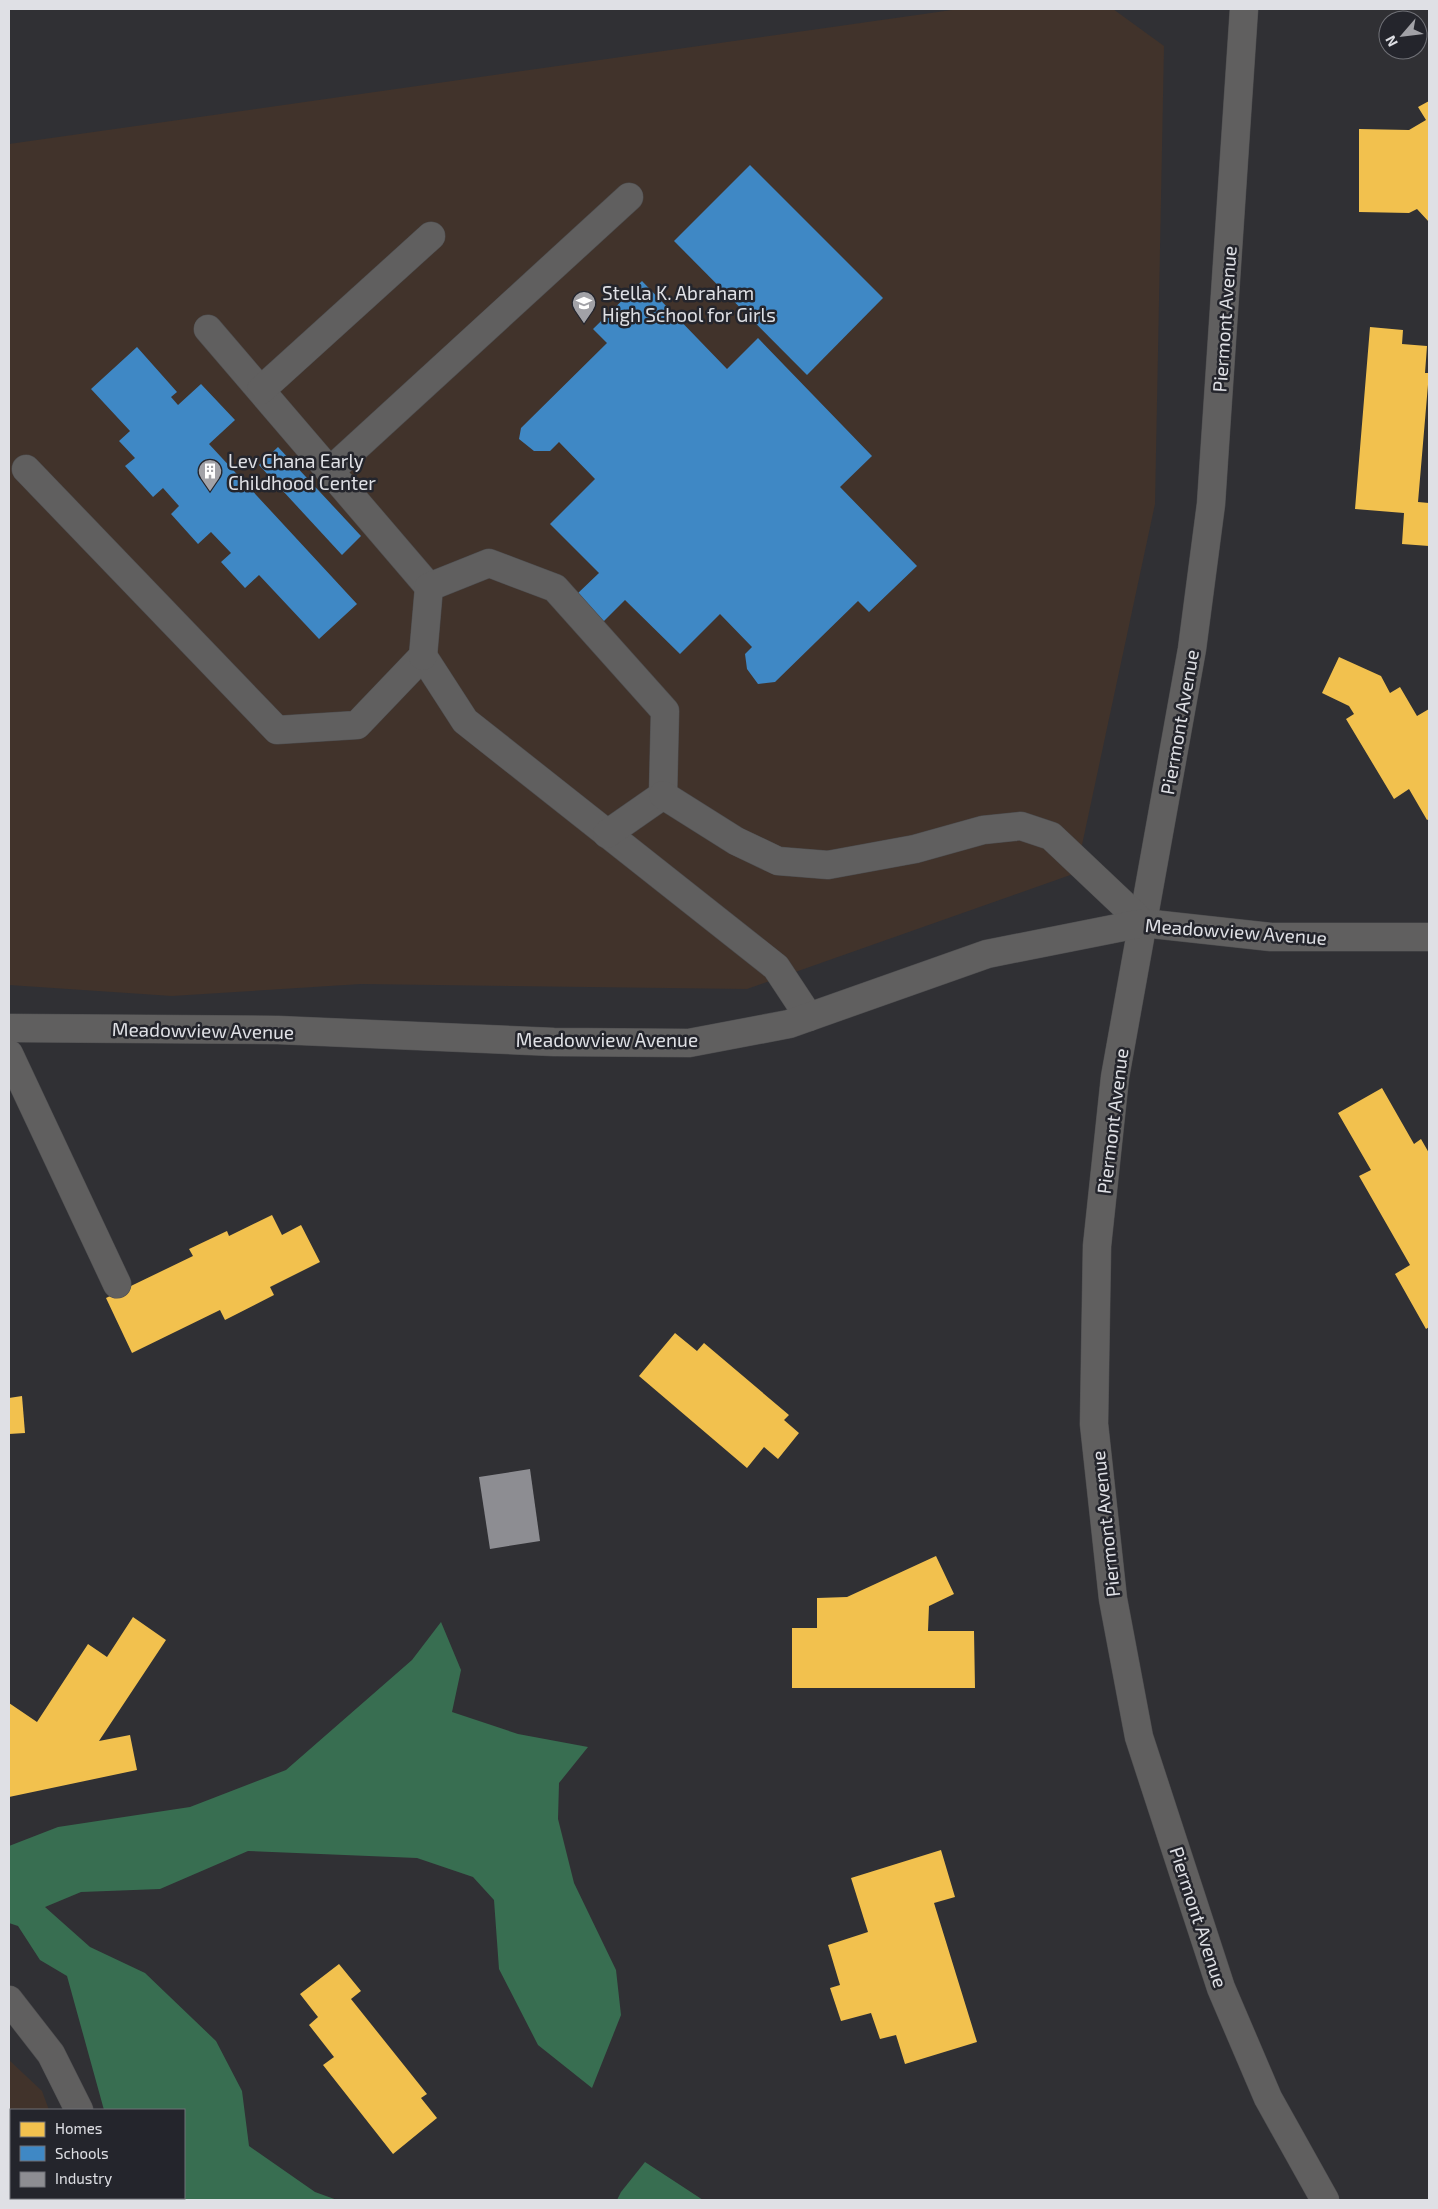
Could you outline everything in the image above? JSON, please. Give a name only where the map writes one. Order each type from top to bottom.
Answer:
[{"type":"street","name":"Piermont Avenue","points":[[1244,9],[1211,504],[1192,649],[1115,1077],[1097,1246],[1094,1424],[1113,1599],[1139,1736],[1221,1988],[1268,2098],[1325,2200]]},
{"type":"street","points":[[330,471],[630,197]]},
{"type":"street","points":[[261,390],[431,236]]},
{"type":"street","points":[[208,328],[429,587],[423,656],[465,721],[776,968],[809,1017]]},
{"type":"street","points":[[26,469],[277,730],[357,725],[423,656]]},
{"type":"street","points":[[429,587],[489,563],[555,588],[665,710],[663,795]]},
{"type":"street","points":[[663,795],[736,842],[778,861],[828,865],[915,849],[983,830],[1021,826],[1051,836],[1143,923]]},
{"type":"street","points":[[607,834],[663,795]]},
{"type":"street","name":"Meadowview Avenue","points":[[9,1028],[278,1030],[554,1042],[689,1043],[789,1024],[987,954],[1143,923],[1271,938],[1429,938]]},
{"type":"street","points":[[9,1054],[117,1284]]},
{"type":"street","points":[[9,2000],[51,2054],[78,2109]]},
{"type":"shaded area","name":"Stella K. Abraham High School for Girls","points":[[959,9],[1113,9],[1164,46],[1155,504],[1076,873],[747,989],[361,984],[172,996],[9,985],[9,144]]},
{"type":"shaded area","points":[[9,2060],[42,2091],[49,2109],[10,2109],[10,2199],[83,2200],[9,2200]]},
{"type":"green space","points":[[441,1622],[461,1670],[452,1712],[518,1734],[588,1747],[559,1783],[558,1819],[574,1883],[616,1970],[621,2015],[592,2088],[538,2045],[499,1969],[494,1900],[473,1877],[417,1858],[248,1851],[160,1889],[81,1892],[45,1907],[90,1947],[145,1973],[216,2041],[242,2091],[249,2146],[315,2192],[337,2200],[139,2200],[185,2199],[185,2109],[104,2109],[67,1976],[40,1960],[18,1926],[9,1923],[9,1846],[58,1827],[190,1807],[286,1770],[412,1660]]},
{"type":"green space","points":[[645,2162],[703,2200],[617,2200],[621,2192]]},
{"type":"building: Homes","points":[[1429,101],[1429,222],[1417,209],[1409,213],[1359,212],[1359,129],[1409,130],[1426,120],[1418,107]]},
{"type":"building: Homes","points":[[1370,327],[1403,330],[1402,344],[1427,346],[1425,373],[1429,373],[1418,502],[1429,503],[1429,546],[1402,544],[1404,513],[1355,509]]},
{"type":"building: Homes","points":[[1339,657],[1381,676],[1390,693],[1400,687],[1417,716],[1429,709],[1429,819],[1427,820],[1409,789],[1394,799],[1346,719],[1354,714],[1349,706],[1322,693]]},
{"type":"building: Homes","points":[[1382,1088],[1414,1144],[1421,1139],[1429,1153],[1429,1327],[1426,1329],[1395,1274],[1410,1265],[1359,1176],[1371,1170],[1338,1113]]},
{"type":"building: Homes","points":[[272,1215],[282,1235],[301,1225],[320,1262],[270,1287],[274,1295],[225,1320],[220,1310],[132,1353],[106,1298],[193,1256],[189,1249],[227,1231],[229,1236]]},
{"type":"building: Homes","points":[[675,1333],[697,1351],[704,1343],[789,1415],[784,1420],[799,1433],[778,1459],[764,1447],[747,1468],[639,1376]]},
{"type":"building: Homes","points":[[22,1396],[25,1433],[9,1434],[9,1398]]},
{"type":"building: Homes","points":[[936,1556],[954,1594],[929,1606],[928,1631],[974,1631],[975,1688],[792,1688],[792,1628],[817,1628],[817,1598],[847,1597]]},
{"type":"building: Homes","points":[[133,1617],[166,1640],[99,1741],[130,1735],[137,1770],[9,1797],[9,1703],[37,1722],[88,1644],[107,1657]]},
{"type":"building: Homes","points":[[941,1850],[955,1897],[934,1903],[977,2042],[905,2064],[896,2035],[880,2039],[871,2013],[841,2021],[830,1988],[840,1985],[828,1945],[868,1932],[851,1878]]},
{"type":"building: Homes","points":[[339,1964],[361,1991],[351,1999],[427,2094],[421,2098],[437,2118],[393,2154],[323,2065],[334,2057],[309,2025],[318,2017],[300,1994]]},
{"type":"building: Schools","points":[[750,165],[883,298],[807,375],[674,241]]},
{"type":"building: Schools","points":[[642,281],[727,369],[758,338],[872,456],[840,487],[917,566],[869,612],[858,601],[775,682],[758,684],[747,669],[745,654],[752,647],[720,614],[680,654],[625,600],[603,622],[576,595],[599,573],[550,524],[595,479],[559,442],[550,451],[534,451],[519,439],[521,428],[607,343],[593,329]]},
{"type":"building: Schools","name":"Lev Chana Early Childhood Center","points":[[137,347],[177,392],[171,397],[178,405],[201,384],[235,420],[209,444],[357,604],[319,639],[259,575],[245,588],[221,562],[231,553],[211,532],[198,544],[171,514],[179,506],[163,488],[153,497],[125,466],[135,458],[119,441],[130,431],[91,389]]},
{"type":"building: Schools","points":[[278,447],[361,536],[342,555],[259,465]]},
{"type":"building: Industry","points":[[530,1469],[540,1541],[490,1549],[479,1477]]},
{"type":"place","name":"Stella K. Abraham High School for Girls","points":[[584,324]]},
{"type":"place","name":"Lev Chana Early Childhood Center","points":[[210,492]]}]
